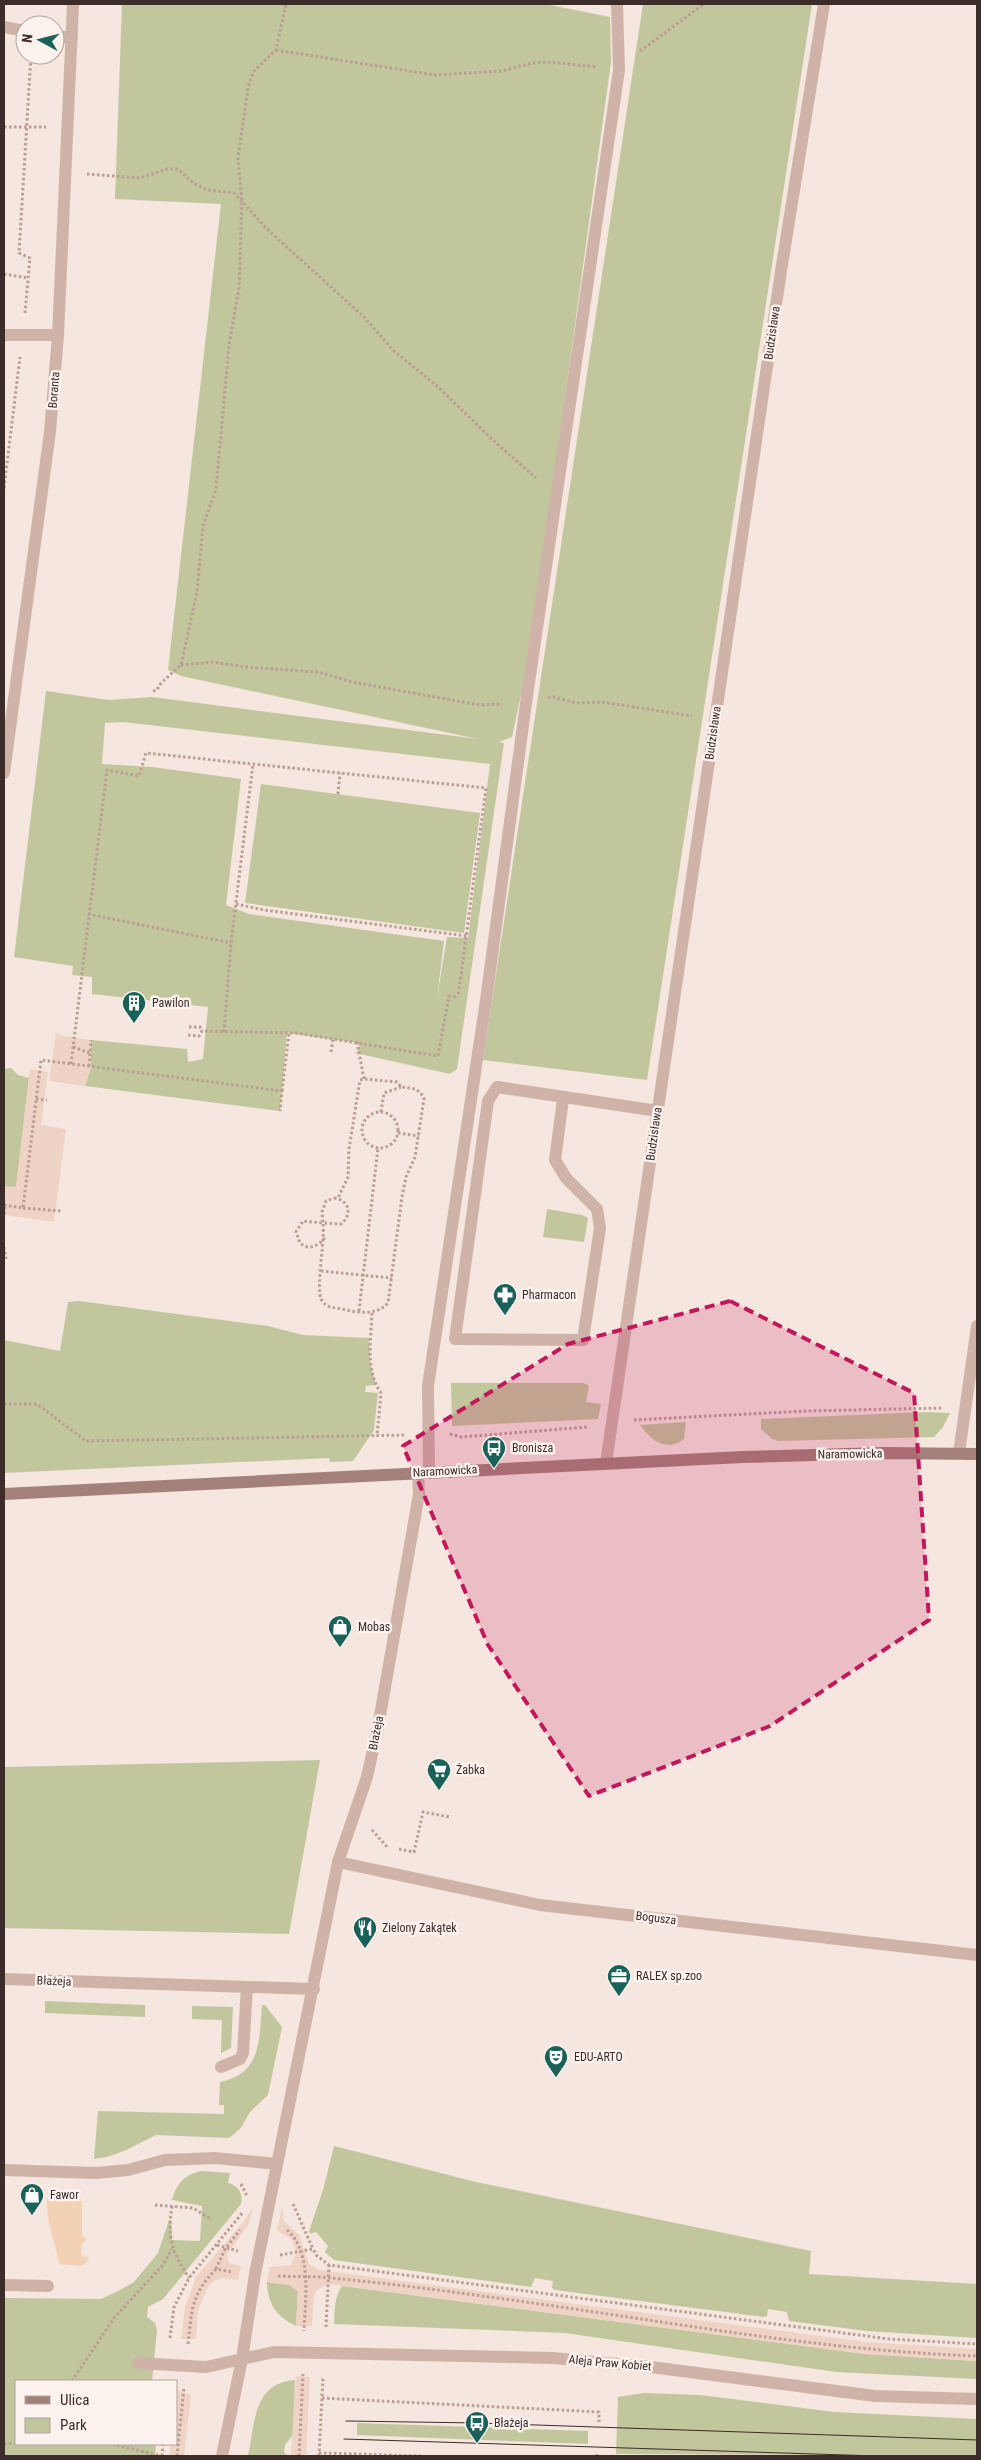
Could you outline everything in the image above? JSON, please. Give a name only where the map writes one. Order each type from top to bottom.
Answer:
[{"type":"street","name":"Boranta","points":[[4,773],[50,432],[58,335],[67,173],[73,4]]},
{"type":"street","name":"Błażeja","points":[[222,2456],[242,2358],[255,2274],[269,2213],[277,2164],[314,1989],[338,1862],[367,1777],[378,1727],[423,1472],[428,1435],[428,1386],[486,1000],[526,703],[619,70],[617,4]]},
{"type":"street","name":"Budzisława","points":[[606,1463],[781,271],[824,4]]},
{"type":"street","points":[[65,37],[72,38]]},
{"type":"street","points":[[4,335],[58,335]]},
{"type":"street","points":[[564,1099],[555,1160],[566,1178],[597,1209],[600,1228],[583,1340],[455,1339],[488,1101],[497,1087],[564,1099],[658,1111]]},
{"type":"street","points":[[959,1453],[977,1326]]},
{"type":"street","name":"Naramowicka","points":[[4,1494],[819,1454],[977,1454]]},
{"type":"street","name":"Bogusza","points":[[338,1862],[447,1887],[540,1905],[977,1955]]},
{"type":"street","name":"Błażeja","points":[[4,1979],[314,1989]]},
{"type":"street","points":[[221,2067],[240,2059],[243,2053],[247,1987]]},
{"type":"street","points":[[4,2170],[96,2173],[128,2170],[165,2160],[215,2158],[277,2164]]},
{"type":"street","points":[[4,2285],[48,2286]]},
{"type":"street","name":"Aleja Praw Kobiet","points":[[138,2363],[206,2367],[274,2352],[303,2351],[553,2358],[651,2367],[876,2396],[977,2399]]},
{"type":"path","points":[[153,691],[157,690],[161,683],[180,665],[198,592],[203,526],[216,488],[229,345],[239,288],[242,201],[238,158],[248,88],[253,72],[276,50],[286,4]]},
{"type":"path","points":[[276,50],[435,75],[484,70],[502,71],[532,63],[550,62],[619,70],[652,40],[704,4]]},
{"type":"path","points":[[4,488],[23,335],[30,258],[19,253],[30,65]]},
{"type":"path","points":[[4,127],[54,127]]},
{"type":"path","points":[[67,173],[140,178],[167,169],[178,169],[193,183],[208,190],[234,194],[267,229],[364,318],[394,351],[437,386],[494,441],[557,496]]},
{"type":"path","points":[[4,274],[28,278]]},
{"type":"path","points":[[180,665],[213,662],[244,667],[318,672],[352,682],[480,705],[526,703],[553,697],[576,703],[602,702],[715,720]]},
{"type":"path","points":[[71,1064],[107,770],[139,776],[146,753],[486,788],[458,997]]},
{"type":"path","points":[[224,1032],[236,904],[253,764]]},
{"type":"path","points":[[338,794],[340,773]]},
{"type":"path","points":[[236,904],[467,936]]},
{"type":"path","points":[[88,914],[232,942]]},
{"type":"path","points":[[438,929],[443,932]]},
{"type":"path","points":[[188,1035],[199,1036],[202,1032],[289,1033],[438,1056],[449,996],[468,998]]},
{"type":"path","points":[[189,1027],[200,1027],[202,1032]]},
{"type":"path","points":[[280,1111],[289,1033]]},
{"type":"path","points":[[331,1052],[333,1039]]},
{"type":"path","points":[[89,1066],[91,1040]]},
{"type":"path","points":[[357,1042],[364,1078]]},
{"type":"path","points":[[73,1047],[90,1053]]},
{"type":"path","points":[[23,1208],[41,1060],[282,1091]]},
{"type":"path","points":[[364,1078],[397,1082],[401,1087]]},
{"type":"path","points":[[338,1198],[348,1177],[349,1149],[358,1084],[364,1078]]},
{"type":"path","points":[[325,1238],[311,1248],[300,1243],[296,1236],[298,1228],[304,1221],[324,1223],[341,1224],[348,1217],[348,1208],[343,1200],[338,1198],[330,1199],[324,1204],[322,1212],[324,1223],[325,1238],[320,1294],[325,1304],[330,1307],[372,1313],[381,1310],[388,1303],[406,1177],[416,1157],[424,1099],[422,1093],[417,1089],[401,1087],[384,1093],[381,1112]]},
{"type":"path","points":[[36,1099],[47,1100]]},
{"type":"path","points":[[381,1112],[393,1118],[398,1133],[393,1143],[378,1148],[367,1143],[362,1133],[362,1127],[367,1116],[381,1112]]},
{"type":"path","points":[[398,1133],[419,1136]]},
{"type":"path","points":[[359,1311],[378,1148]]},
{"type":"path","points":[[4,1214],[4,1205],[61,1211]]},
{"type":"path","points":[[4,1247],[6,1259]]},
{"type":"path","points":[[321,1271],[392,1278]]},
{"type":"path","points":[[372,1313],[370,1363],[376,1385],[381,1393],[376,1436]]},
{"type":"path","points":[[4,1404],[37,1404],[86,1441],[449,1434],[461,1437],[567,1429],[636,1420],[806,1411],[965,1407]]},
{"type":"path","points":[[370,1828],[387,1847],[414,1852],[423,1812],[450,1817]]},
{"type":"path","points":[[170,2338],[174,2307],[189,2278],[244,2210],[247,2198],[244,2188],[239,2182]]},
{"type":"path","points":[[290,2196],[313,2249],[317,2256],[329,2265],[889,2339],[977,2344]]},
{"type":"path","points":[[155,2205],[194,2208],[212,2220]]},
{"type":"path","points":[[172,2206],[170,2235],[172,2249],[189,2278]]},
{"type":"path","points":[[269,2213],[294,2236],[301,2252],[306,2278],[304,2326]]},
{"type":"path","points":[[217,2245],[225,2249],[243,2251]]},
{"type":"path","points":[[73,2380],[114,2318],[163,2265],[172,2249]]},
{"type":"path","points":[[272,2254],[301,2252],[313,2249]]},
{"type":"path","points":[[326,2327],[329,2265]]},
{"type":"path","points":[[189,2339],[192,2308],[200,2285],[216,2269],[239,2273]]},
{"type":"path","points":[[268,2274],[306,2278],[328,2277],[445,2291],[756,2335],[886,2351],[977,2356]]},
{"type":"path","points":[[299,2456],[302,2376]]},
{"type":"path","points":[[323,2378],[319,2454],[423,2456]]},
{"type":"path","points":[[177,2456],[184,2392]]},
{"type":"path","points":[[322,2398],[599,2412],[599,2422]]},
{"type":"path","points":[[116,2445],[162,2456]]},
{"type":"highlighted area","points":[[730,1301],[914,1393],[929,1620],[770,1726],[589,1796],[488,1645],[403,1446],[568,1344]]},
{"type":"green space","points":[[122,4],[545,4],[610,17],[611,62],[530,653],[512,737],[499,742],[504,743],[457,1069],[450,1074],[355,1053],[358,1051],[360,1043],[287,1033],[280,1111],[85,1086],[91,1067],[91,1040],[187,1049],[188,1062],[203,1059],[208,1007],[92,994],[92,977],[72,975],[73,966],[14,957],[46,691],[108,700],[152,697],[478,739],[181,676],[168,670],[221,204],[115,199]],"holes":[[[123,722],[490,764],[468,938],[447,937],[437,998],[444,941],[249,914],[226,905],[241,779],[152,767],[102,764],[105,723]]]},
{"type":"green space","points":[[643,4],[812,4],[647,1080],[483,1060]]},
{"type":"green space","points":[[261,784],[480,813],[464,933],[245,903]]},
{"type":"green space","points":[[11,1068],[18,1075],[29,1078],[16,1188],[4,1186],[4,1069]]},
{"type":"green space","points":[[547,1209],[582,1215],[588,1218],[584,1242],[543,1237]]},
{"type":"green space","points":[[79,1301],[268,1326],[303,1335],[369,1338],[370,1363],[376,1385],[366,1386],[365,1392],[378,1393],[374,1430],[353,1461],[330,1462],[329,1458],[4,1473],[4,1340],[60,1351],[68,1302]]},
{"type":"green space","points":[[451,1383],[584,1383],[589,1386],[586,1402],[601,1404],[598,1419],[452,1426]]},
{"type":"green space","points":[[926,1412],[950,1413],[943,1427],[934,1437],[778,1441],[772,1439],[761,1429],[761,1419]]},
{"type":"green space","points":[[686,1422],[684,1439],[671,1445],[665,1445],[654,1440],[640,1425]]},
{"type":"green space","points":[[320,1760],[289,1934],[4,1928],[4,1767]]},
{"type":"green space","points":[[45,2001],[145,2005],[145,2017],[45,2013]]},
{"type":"green space","points":[[262,2005],[265,2005],[282,2027],[268,2095],[250,2112],[240,2129],[229,2138],[156,2135],[124,2151],[94,2159],[98,2111],[224,2114],[224,2105],[219,2105],[220,2082],[234,2078],[251,2063],[256,2053]]},
{"type":"green space","points":[[192,2006],[233,2007],[231,2048],[221,2053],[222,2020],[192,2019]]},
{"type":"green space","points":[[334,2146],[476,2182],[811,2251],[809,2274],[977,2284],[977,2338],[867,2331],[789,2321],[787,2312],[768,2309],[767,2316],[764,2317],[555,2290],[552,2288],[553,2281],[535,2278],[531,2287],[334,2260],[325,2252],[328,2246],[316,2232],[310,2234],[309,2231],[323,2190]]},
{"type":"green space","points":[[201,2171],[230,2173],[228,2183],[239,2190],[241,2204],[163,2299],[148,2307],[147,2317],[155,2323],[157,2330],[152,2380],[15,2380],[15,2445],[156,2445],[155,2456],[4,2456],[4,2298],[101,2299],[118,2291],[134,2282],[158,2253],[169,2220],[171,2220],[172,2240],[200,2241],[202,2206],[172,2200],[179,2184],[190,2175]]},
{"type":"green space","points":[[267,2282],[289,2285],[298,2291],[296,2326],[283,2318],[274,2309],[269,2297]]},
{"type":"green space","points":[[342,2286],[865,2354],[977,2361],[977,2379],[836,2372],[565,2333],[334,2324],[336,2299]]},
{"type":"green space","points":[[295,2380],[293,2435],[285,2445],[284,2452],[288,2456],[248,2456],[255,2418],[258,2407],[264,2397],[271,2388],[281,2383]]},
{"type":"green space","points":[[644,2393],[700,2395],[834,2412],[977,2419],[977,2456],[616,2454],[618,2397]]},
{"type":"green space","points":[[357,2423],[588,2431],[588,2444],[357,2435]]},
{"type":"sand","points":[[47,2199],[82,2201],[82,2235],[86,2240],[82,2244],[81,2255],[89,2258],[85,2264],[79,2266],[59,2264],[49,2224]]},
{"type":"shaded area","points":[[56,1033],[91,1040],[91,1067],[85,1086],[49,1081]]},
{"type":"shaded area","points":[[30,1069],[48,1072],[41,1125],[66,1129],[54,1222],[4,1215],[4,1186],[16,1187]]},
{"type":"shaded area","points":[[253,2207],[249,2224],[227,2254],[229,2263],[241,2266],[238,2280],[224,2278],[215,2280],[209,2285],[198,2310],[196,2339],[181,2339],[185,2307],[196,2277],[245,2220]]},
{"type":"shaded area","points":[[282,2207],[284,2221],[299,2235],[309,2264],[319,2270],[866,2342],[977,2349],[977,2361],[865,2354],[328,2284],[317,2290],[314,2297],[312,2326],[296,2326],[298,2291],[289,2285],[267,2282],[270,2267],[291,2265],[296,2253],[292,2239],[277,2231]]},
{"type":"shaded area","points":[[296,2376],[310,2377],[306,2456],[291,2456]]},
{"type":"shaded area","points":[[178,2390],[191,2395],[184,2456],[169,2456],[171,2445],[178,2445]]},
{"type":"tram line","points":[[346,2421],[478,2423],[977,2440]]},
{"type":"tram line","points":[[344,2439],[877,2456]]},
{"type":"place","name":"Pawilon","points":[[134,1024]]},
{"type":"place","name":"Pharmacon","points":[[505,1316]]},
{"type":"place","name":"Bronisza","points":[[494,1469]]},
{"type":"place","name":"Mobas","points":[[340,1648]]},
{"type":"place","name":"Żabka","points":[[439,1791]]},
{"type":"place","name":"Zielony Zakątek","points":[[365,1949]]},
{"type":"place","name":"RALEX sp.zoo","points":[[619,1997]]},
{"type":"place","name":"EDU-ARTO","points":[[556,2078]]},
{"type":"place","name":"Fawor","points":[[32,2216]]},
{"type":"place","name":"Błażeja","points":[[477,2444]]}]
